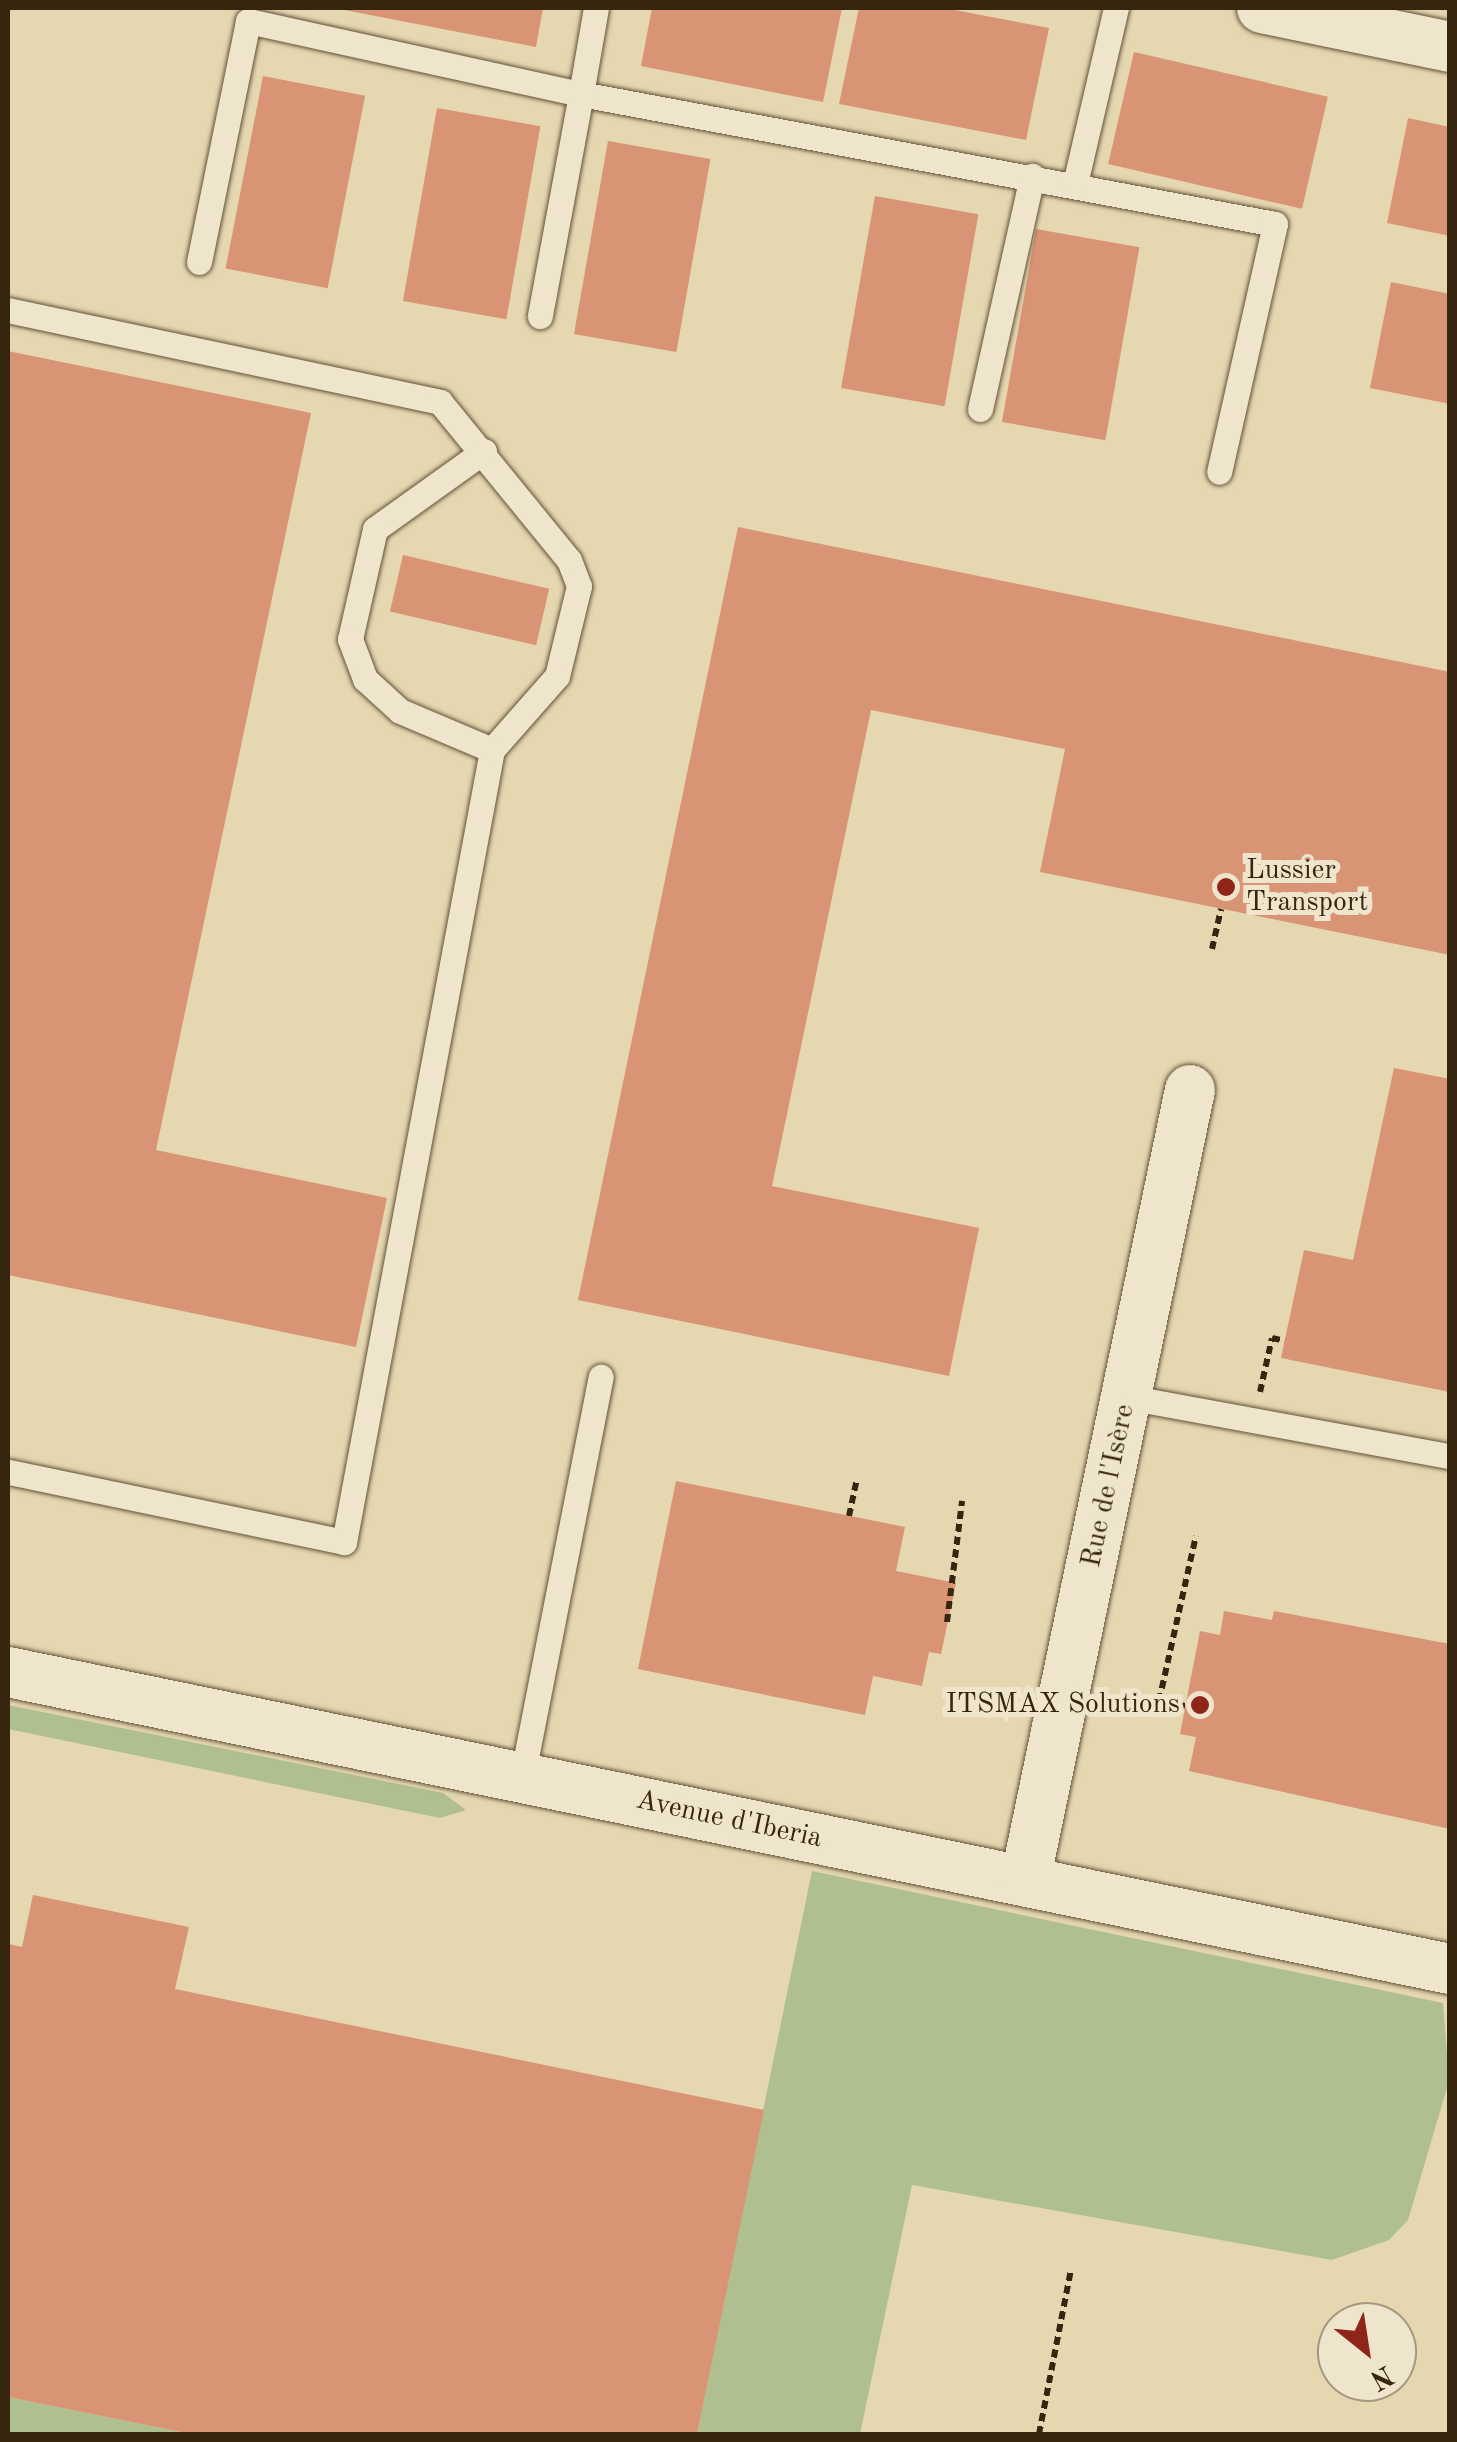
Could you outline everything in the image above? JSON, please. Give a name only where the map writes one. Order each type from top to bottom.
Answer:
[{"type":"street","points":[[1262,8],[1450,47]]},
{"type":"street","name":"Rue de l'Isère","points":[[1024,1881],[1190,1090]]},
{"type":"street","name":"Avenue d'Iberia","points":[[8,1672],[1450,1969]]},
{"type":"lane","points":[[540,316],[596,8]]},
{"type":"lane","points":[[1076,184],[1116,8]]},
{"type":"lane","points":[[199,262],[248,21],[581,94],[1275,224],[1219,472]]},
{"type":"lane","points":[[980,409],[1032,176]]},
{"type":"lane","points":[[8,310],[421,396],[454,412],[570,560],[579,586],[556,676],[492,750],[344,1542],[8,1472]]},
{"type":"lane","points":[[484,451],[374,529],[350,639],[365,679],[400,712],[492,750]]},
{"type":"lane","points":[[522,1778],[601,1377]]},
{"type":"lane","points":[[1127,1396],[1450,1456]]},
{"type":"path","points":[[1212,949],[1221,909]]},
{"type":"path","points":[[1259,1395],[1272,1338],[1285,1340]]},
{"type":"path","points":[[850,1516],[857,1479]]},
{"type":"path","points":[[948,1622],[962,1500]]},
{"type":"path","points":[[1185,1706],[1159,1700],[1196,1536]]},
{"type":"path","points":[[1039,2434],[1071,2270]]},
{"type":"green space","points":[[8,1705],[443,1793],[466,1810],[440,1818],[8,1729]]},
{"type":"green space","points":[[812,1871],[1443,2003],[1449,2081],[1408,2220],[1389,2240],[1332,2260],[912,2185],[860,2434],[697,2434]]},
{"type":"green space","points":[[8,2397],[191,2434],[8,2434]]},
{"type":"building","points":[[334,8],[543,8],[536,47]]},
{"type":"building","points":[[652,8],[842,8],[823,102],[641,66]]},
{"type":"building","points":[[859,8],[944,8],[1049,28],[1026,140],[839,104]]},
{"type":"building","points":[[1134,52],[1328,97],[1302,209],[1108,164]]},
{"type":"building","points":[[263,76],[365,96],[328,288],[226,268]]},
{"type":"building","points":[[437,108],[540,126],[506,319],[403,301]]},
{"type":"building","points":[[1408,118],[1450,127],[1450,236],[1387,223]]},
{"type":"building","points":[[608,141],[710,159],[676,352],[574,334]]},
{"type":"building","points":[[875,196],[978,214],[945,406],[841,388]]},
{"type":"building","points":[[1036,229],[1139,247],[1105,440],[1002,422]]},
{"type":"building","points":[[1391,282],[1450,294],[1450,404],[1370,388]]},
{"type":"building","points":[[8,351],[311,413],[156,1150],[387,1198],[356,1347],[8,1275]]},
{"type":"building","points":[[738,527],[1450,672],[1450,955],[1040,872],[1065,749],[871,710],[772,1186],[979,1228],[949,1376],[578,1300]]},
{"type":"building","points":[[403,555],[549,589],[536,645],[390,612]]},
{"type":"building","points":[[1394,1068],[1450,1079],[1450,1392],[1281,1358],[1304,1250],[1353,1260]]},
{"type":"building","points":[[676,1481],[905,1527],[896,1571],[956,1583],[941,1654],[929,1652],[922,1686],[873,1676],[865,1715],[638,1669]]},
{"type":"building","points":[[1224,1611],[1272,1620],[1274,1611],[1450,1644],[1450,1829],[1189,1771],[1196,1737],[1180,1734],[1200,1631],[1220,1635]]},
{"type":"building","points":[[33,1895],[189,1927],[175,1989],[764,2110],[697,2434],[191,2434],[8,2397],[8,1944],[22,1947]]},
{"type":"place","name":"Lussier Transport","points":[[1226,887]]},
{"type":"place","name":"ITSMAX Solutions","points":[[1200,1705]]}]
